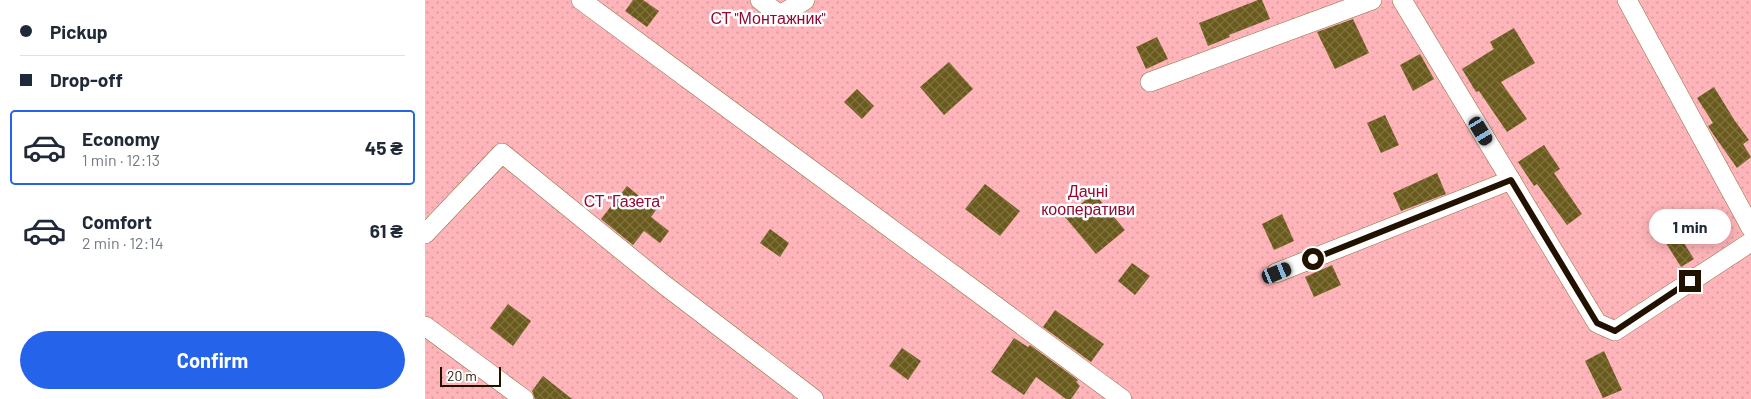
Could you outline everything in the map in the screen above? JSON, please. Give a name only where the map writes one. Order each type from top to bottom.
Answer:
[{"type":"street","points":[[581,0],[1122,399]]},
{"type":"street","points":[[760,0],[780,15],[805,0]]},
{"type":"street","points":[[1150,82],[1372,0]]},
{"type":"street","points":[[1402,0],[1597,323],[1615,331],[1751,242]]},
{"type":"street","points":[[1627,0],[1751,228]]},
{"type":"street","points":[[425,234],[502,152],[661,283],[814,399]]},
{"type":"street","points":[[1277,273],[1511,180]]},
{"type":"street","points":[[425,326],[524,399]]},
{"type":"green space","name":"Дачні кооперативи","points":[[425,0],[1751,0],[1751,399],[425,399]]},
{"type":"building","points":[[633,0],[643,0],[659,11],[647,27],[625,11]]},
{"type":"building","points":[[1262,0],[1270,19],[1229,35],[1230,37],[1208,46],[1199,23]]},
{"type":"building","points":[[1353,19],[1369,53],[1335,69],[1317,32]]},
{"type":"building","points":[[1514,28],[1535,63],[1501,82],[1527,119],[1507,132],[1479,91],[1476,92],[1462,69],[1494,49],[1490,42]]},
{"type":"building","points":[[1157,37],[1168,59],[1146,69],[1136,47]]},
{"type":"building","points":[[1420,54],[1434,79],[1413,91],[1400,65]]},
{"type":"building","points":[[949,62],[973,89],[944,115],[920,87]]},
{"type":"building","points":[[1714,87],[1749,140],[1743,144],[1751,157],[1737,168],[1708,126],[1713,123],[1697,98]]},
{"type":"building","points":[[857,89],[874,106],[862,119],[844,102]]},
{"type":"building","points":[[1385,115],[1399,145],[1381,153],[1367,123]]},
{"type":"building","points":[[1544,145],[1560,169],[1554,173],[1582,214],[1567,225],[1537,184],[1534,186],[1518,162]]},
{"type":"building","points":[[1437,173],[1446,194],[1401,211],[1393,193]]},
{"type":"building","points":[[985,184],[1020,211],[1000,236],[965,209]]},
{"type":"building","points":[[627,186],[656,210],[651,217],[669,231],[660,243],[644,231],[633,245],[601,219]]},
{"type":"building","points":[[1094,193],[1125,230],[1096,254],[1065,217]]},
{"type":"building","points":[[1282,214],[1294,241],[1274,250],[1262,224]]},
{"type":"building","points":[[1667,216],[1694,259],[1681,267],[1654,224]]},
{"type":"building","points":[[770,229],[789,243],[780,257],[760,243]]},
{"type":"building","points":[[1132,263],[1150,276],[1135,295],[1118,281]]},
{"type":"building","points":[[1332,265],[1341,285],[1314,297],[1305,277]]},
{"type":"building","points":[[508,304],[531,321],[513,346],[490,328]]},
{"type":"building","points":[[1055,310],[1104,344],[1091,362],[1043,327]]},
{"type":"building","points":[[1014,338],[1028,347],[1030,345],[1078,380],[1076,382],[1080,386],[1071,399],[1066,399],[1036,377],[1024,395],[991,372]]},
{"type":"building","points":[[902,348],[921,361],[908,380],[889,366]]},
{"type":"building","points":[[1604,351],[1622,390],[1603,398],[1585,361]]},
{"type":"building","points":[[543,376],[572,399],[535,399],[532,391]]},
{"type":"route","points":[[1313,259],[1511,180],[1597,323],[1615,331],[1690,281]]},
{"type":"park label","name":"СТ \"Монтажник\"","points":[[768,17]]},
{"type":"park label","name":"СТ \"Газета\"","points":[[624,200]]}]
